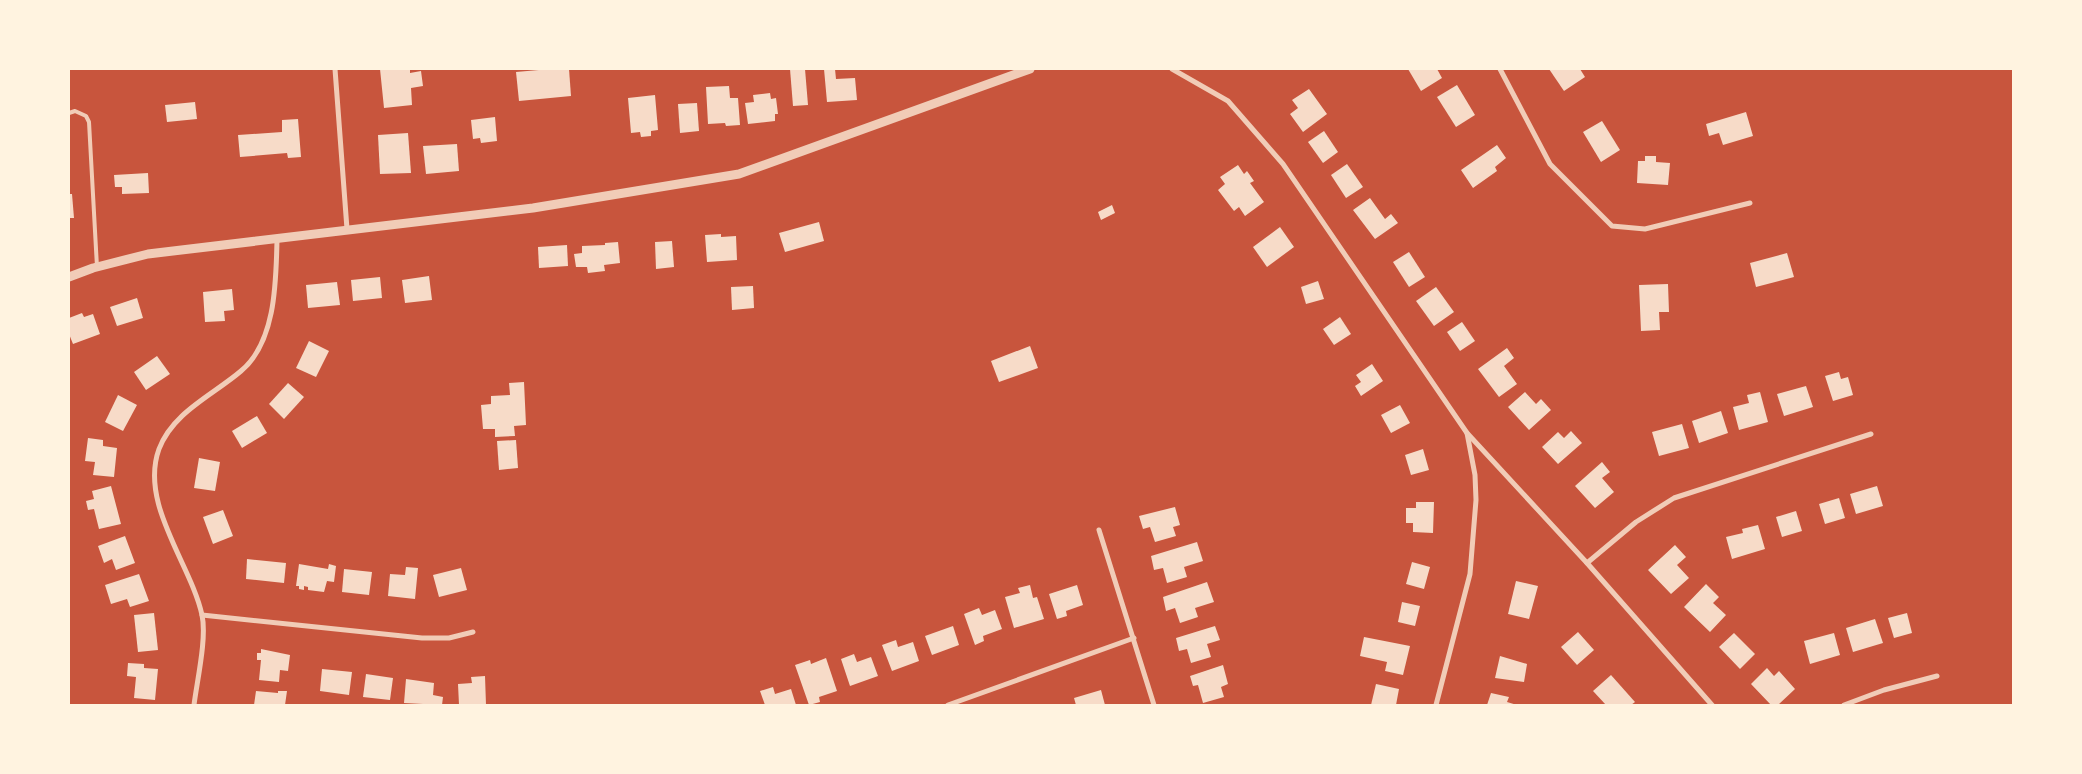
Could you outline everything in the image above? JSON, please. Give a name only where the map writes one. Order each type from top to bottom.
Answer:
[{"type":"street","points":[[336,69],[347,229]]},
{"type":"street","points":[[69,277],[97,267],[148,254],[533,208],[739,174],[1030,69]]},
{"type":"street","points":[[1172,69],[1228,101],[1283,164],[1467,433],[1587,563],[1712,705]]},
{"type":"street","points":[[1500,69],[1550,164],[1612,226],[1645,229],[1750,203]]},
{"type":"street","points":[[194,705],[202,647],[202,615],[156,496],[155,474],[159,448],[175,425],[192,406],[242,370],[257,352],[271,316],[276,280],[277,240]]},
{"type":"street","points":[[1436,705],[1470,574],[1476,500],[1476,475],[1467,433]]},
{"type":"street","points":[[1587,563],[1636,522],[1674,498],[1871,434]]},
{"type":"street","points":[[1098,530],[1154,705]]},
{"type":"street","points":[[202,615],[422,638],[449,638],[473,632]]},
{"type":"street","points":[[948,705],[1134,638]]},
{"type":"street","points":[[1844,705],[1884,690],[1937,676]]},
{"type":"lane","points":[[69,113],[75,111],[86,116],[89,122],[97,267]]},
{"type":"building","points":[[380,69],[410,69],[410,73],[421,71],[423,86],[411,88],[412,105],[384,108]]},
{"type":"building","points":[[569,69],[571,96],[519,101],[516,72]]},
{"type":"building","points":[[790,69],[805,69],[808,105],[793,106]]},
{"type":"building","points":[[824,69],[835,69],[836,79],[855,78],[857,100],[827,102]]},
{"type":"building","points":[[1408,69],[1437,69],[1442,78],[1421,91]]},
{"type":"building","points":[[1549,69],[1580,69],[1585,77],[1564,91]]},
{"type":"building","points":[[1457,85],[1475,115],[1456,127],[1437,97]]},
{"type":"building","points":[[729,86],[730,98],[738,98],[740,125],[726,126],[725,123],[708,124],[706,87]]},
{"type":"building","points":[[1309,89],[1327,114],[1303,132],[1290,114],[1298,108],[1292,100]]},
{"type":"building","points":[[770,93],[771,99],[776,98],[778,114],[775,114],[775,121],[748,124],[745,103],[754,102],[753,95]]},
{"type":"building","points":[[655,95],[658,130],[651,131],[651,136],[641,137],[640,132],[631,133],[628,98]]},
{"type":"building","points":[[195,102],[197,119],[167,122],[165,105]]},
{"type":"building","points":[[697,103],[699,131],[680,133],[678,104]]},
{"type":"building","points":[[1746,112],[1753,136],[1723,145],[1719,133],[1709,136],[1706,124]]},
{"type":"building","points":[[495,117],[497,141],[481,143],[480,138],[473,139],[471,120]]},
{"type":"building","points":[[298,119],[301,157],[288,158],[287,153],[240,157],[238,135],[282,132],[282,120]]},
{"type":"building","points":[[1602,121],[1620,150],[1601,162],[1583,132]]},
{"type":"building","points":[[1324,131],[1338,152],[1323,163],[1308,142]]},
{"type":"building","points":[[408,133],[411,173],[380,174],[378,135]]},
{"type":"building","points":[[457,144],[459,171],[426,174],[423,146]]},
{"type":"building","points":[[1497,145],[1506,158],[1495,167],[1497,171],[1473,188],[1461,170]]},
{"type":"building","points":[[1645,156],[1656,156],[1656,162],[1670,163],[1668,185],[1637,183],[1638,161],[1645,161]]},
{"type":"building","points":[[1347,164],[1363,187],[1346,198],[1331,175]]},
{"type":"building","points":[[1238,165],[1244,174],[1247,171],[1254,181],[1250,183],[1264,202],[1245,216],[1239,207],[1234,211],[1218,190],[1225,184],[1220,177]]},
{"type":"building","points":[[148,173],[149,193],[122,194],[122,187],[115,187],[114,175]]},
{"type":"building","points":[[69,194],[72,194],[74,218],[69,218]]},
{"type":"building","points":[[1370,198],[1385,219],[1391,214],[1398,223],[1375,239],[1353,210]]},
{"type":"building","points":[[1112,205],[1115,213],[1101,220],[1098,212]]},
{"type":"building","points":[[819,222],[824,241],[785,252],[779,233]]},
{"type":"building","points":[[1280,227],[1294,247],[1267,267],[1253,247]]},
{"type":"building","points":[[721,234],[721,237],[736,236],[737,260],[707,262],[705,235]]},
{"type":"building","points":[[672,241],[674,267],[656,269],[655,242]]},
{"type":"building","points":[[618,242],[620,263],[604,265],[605,271],[588,273],[587,267],[576,267],[574,254],[582,253],[582,246],[605,245],[605,243]]},
{"type":"building","points":[[567,245],[568,266],[539,268],[538,247]]},
{"type":"building","points":[[1409,252],[1425,277],[1409,287],[1393,262]]},
{"type":"building","points":[[1787,253],[1794,277],[1756,287],[1750,263]]},
{"type":"building","points":[[429,276],[432,300],[405,303],[402,280]]},
{"type":"building","points":[[380,277],[382,298],[353,301],[351,280]]},
{"type":"building","points":[[1318,281],[1324,299],[1306,304],[1301,287]]},
{"type":"building","points":[[337,282],[340,305],[308,308],[306,285]]},
{"type":"building","points":[[1668,284],[1669,312],[1659,312],[1660,330],[1641,331],[1639,285]]},
{"type":"building","points":[[753,286],[754,308],[732,310],[731,287]]},
{"type":"building","points":[[1436,287],[1454,312],[1434,326],[1416,301]]},
{"type":"building","points":[[232,289],[234,310],[224,311],[225,321],[205,322],[203,292]]},
{"type":"building","points":[[137,298],[143,318],[117,326],[110,307]]},
{"type":"building","points":[[82,313],[84,317],[93,314],[100,334],[73,344],[69,334],[69,318]]},
{"type":"building","points":[[1340,317],[1351,334],[1334,345],[1323,329]]},
{"type":"building","points":[[1462,322],[1475,341],[1460,351],[1447,332]]},
{"type":"building","points":[[309,341],[329,351],[316,377],[296,368]]},
{"type":"building","points":[[1030,346],[1038,368],[999,382],[991,361]]},
{"type":"building","points":[[1507,348],[1514,358],[1504,366],[1517,384],[1499,397],[1478,369]]},
{"type":"building","points":[[157,356],[170,374],[146,390],[134,372]]},
{"type":"building","points":[[1372,364],[1383,381],[1361,396],[1355,386],[1361,382],[1356,375]]},
{"type":"building","points":[[1839,372],[1841,379],[1848,377],[1853,395],[1833,401],[1825,376]]},
{"type":"building","points":[[524,382],[526,425],[514,426],[515,436],[495,437],[495,429],[483,429],[481,405],[491,404],[491,396],[510,395],[509,383]]},
{"type":"building","points":[[288,383],[304,397],[284,419],[269,404]]},
{"type":"building","points":[[1806,386],[1813,407],[1784,416],[1777,394]]},
{"type":"building","points":[[1525,392],[1536,404],[1541,399],[1551,410],[1529,430],[1508,407]]},
{"type":"building","points":[[1760,392],[1768,422],[1739,430],[1733,407],[1749,403],[1747,395]]},
{"type":"building","points":[[118,395],[137,405],[123,431],[105,422]]},
{"type":"building","points":[[1400,405],[1410,423],[1391,433],[1381,415]]},
{"type":"building","points":[[1721,411],[1728,433],[1699,443],[1692,421]]},
{"type":"building","points":[[257,416],[267,433],[242,448],[232,431]]},
{"type":"building","points":[[1682,424],[1689,448],[1659,456],[1652,432]]},
{"type":"building","points":[[1571,431],[1582,443],[1558,464],[1542,447],[1558,432],[1564,438]]},
{"type":"building","points":[[88,438],[103,440],[103,446],[117,448],[114,477],[93,475],[95,462],[85,461]]},
{"type":"building","points":[[516,440],[518,468],[499,470],[497,441]]},
{"type":"building","points":[[1423,449],[1429,470],[1411,475],[1405,455]]},
{"type":"building","points":[[199,458],[220,462],[215,491],[194,488]]},
{"type":"building","points":[[1602,462],[1610,472],[1602,478],[1614,492],[1595,508],[1575,486]]},
{"type":"building","points":[[111,486],[121,524],[99,529],[94,509],[88,510],[86,501],[94,499],[92,491]]},
{"type":"building","points":[[1877,486],[1883,506],[1856,514],[1850,494]]},
{"type":"building","points":[[1839,498],[1845,518],[1825,524],[1819,504]]},
{"type":"building","points":[[1416,502],[1434,502],[1433,533],[1413,532],[1413,523],[1406,523],[1406,508],[1416,508]]},
{"type":"building","points":[[1175,507],[1180,525],[1173,527],[1176,536],[1155,542],[1150,527],[1143,529],[1139,516]]},
{"type":"building","points":[[223,510],[233,536],[213,544],[203,517]]},
{"type":"building","points":[[1796,511],[1802,531],[1782,537],[1776,517]]},
{"type":"building","points":[[1758,525],[1765,549],[1732,559],[1726,537],[1743,533],[1742,529]]},
{"type":"building","points":[[125,536],[135,563],[116,570],[112,559],[104,563],[98,546]]},
{"type":"building","points":[[1197,542],[1203,561],[1184,567],[1187,577],[1167,583],[1163,568],[1154,570],[1151,556]]},
{"type":"building","points":[[1675,545],[1686,557],[1677,565],[1689,578],[1671,594],[1648,570]]},
{"type":"building","points":[[247,559],[286,563],[284,583],[246,579]]},
{"type":"building","points":[[1412,562],[1430,567],[1424,589],[1406,584]]},
{"type":"building","points":[[299,564],[328,569],[329,564],[336,566],[334,582],[327,581],[324,592],[308,590],[308,587],[304,586],[304,590],[299,589],[299,586],[296,586]]},
{"type":"building","points":[[406,567],[418,568],[415,599],[388,596],[390,574],[405,575]]},
{"type":"building","points":[[461,568],[467,590],[439,597],[433,575]]},
{"type":"building","points":[[344,569],[372,572],[369,595],[342,592]]},
{"type":"building","points":[[139,574],[149,601],[130,607],[127,599],[111,604],[105,585]]},
{"type":"building","points":[[1516,581],[1538,586],[1529,619],[1508,614]]},
{"type":"building","points":[[1207,582],[1214,602],[1195,608],[1198,617],[1180,623],[1175,608],[1166,611],[1163,597]]},
{"type":"building","points":[[1706,584],[1719,597],[1713,603],[1726,615],[1710,632],[1684,607]]},
{"type":"building","points":[[1030,585],[1033,598],[1037,597],[1044,619],[1014,628],[1005,597],[1020,593],[1018,588]]},
{"type":"building","points":[[1077,585],[1083,605],[1066,611],[1067,616],[1057,619],[1049,594]]},
{"type":"building","points":[[1402,602],[1420,606],[1415,626],[1398,622]]},
{"type":"building","points":[[979,608],[982,615],[995,610],[1002,629],[983,636],[984,641],[975,645],[964,614]]},
{"type":"building","points":[[154,613],[158,650],[138,652],[134,615]]},
{"type":"building","points":[[1907,613],[1912,633],[1894,638],[1888,618]]},
{"type":"building","points":[[1875,619],[1883,643],[1853,652],[1846,628]]},
{"type":"building","points":[[953,626],[959,645],[932,655],[925,636]]},
{"type":"building","points":[[1215,626],[1220,640],[1207,644],[1211,657],[1191,663],[1187,649],[1179,651],[1176,638]]},
{"type":"building","points":[[1578,632],[1594,650],[1577,665],[1561,647]]},
{"type":"building","points":[[1734,633],[1755,654],[1740,669],[1719,647]]},
{"type":"building","points":[[1834,633],[1840,655],[1810,664],[1804,641]]},
{"type":"building","points":[[1364,637],[1410,646],[1403,675],[1385,671],[1387,662],[1360,656]]},
{"type":"building","points":[[896,640],[898,647],[913,642],[919,661],[892,671],[882,645]]},
{"type":"building","points":[[261,649],[290,655],[288,671],[280,670],[279,682],[259,680],[261,660],[257,660],[257,653],[261,653]]},
{"type":"building","points":[[854,654],[857,662],[871,657],[878,676],[850,686],[841,659]]},
{"type":"building","points":[[1500,656],[1527,664],[1524,682],[1495,678]]},
{"type":"building","points":[[826,658],[837,691],[819,697],[820,702],[809,705],[795,665],[810,660],[811,664]]},
{"type":"building","points":[[128,663],[144,664],[144,668],[158,669],[155,700],[134,698],[136,677],[127,676]]},
{"type":"building","points":[[1223,665],[1228,684],[1221,687],[1224,697],[1203,703],[1198,685],[1193,686],[1190,676]]},
{"type":"building","points":[[1767,668],[1774,676],[1779,671],[1795,689],[1778,705],[1771,705],[1751,684]]},
{"type":"building","points":[[322,669],[352,672],[349,695],[320,691]]},
{"type":"building","points":[[366,674],[393,678],[390,700],[363,697]]},
{"type":"building","points":[[1611,675],[1635,702],[1631,705],[1606,705],[1593,691]]},
{"type":"building","points":[[485,676],[486,705],[459,705],[458,684],[472,683],[471,677]]},
{"type":"building","points":[[406,679],[434,683],[433,695],[443,697],[442,705],[404,703]]},
{"type":"building","points":[[1376,684],[1399,689],[1396,705],[1371,705]]},
{"type":"building","points":[[773,687],[775,694],[791,689],[796,705],[765,705],[760,691]]},
{"type":"building","points":[[1101,690],[1105,705],[1076,705],[1074,698]]},
{"type":"building","points":[[256,691],[278,693],[278,691],[287,691],[285,705],[254,705]]},
{"type":"building","points":[[1491,693],[1509,697],[1507,702],[1517,705],[1487,705]]}]
